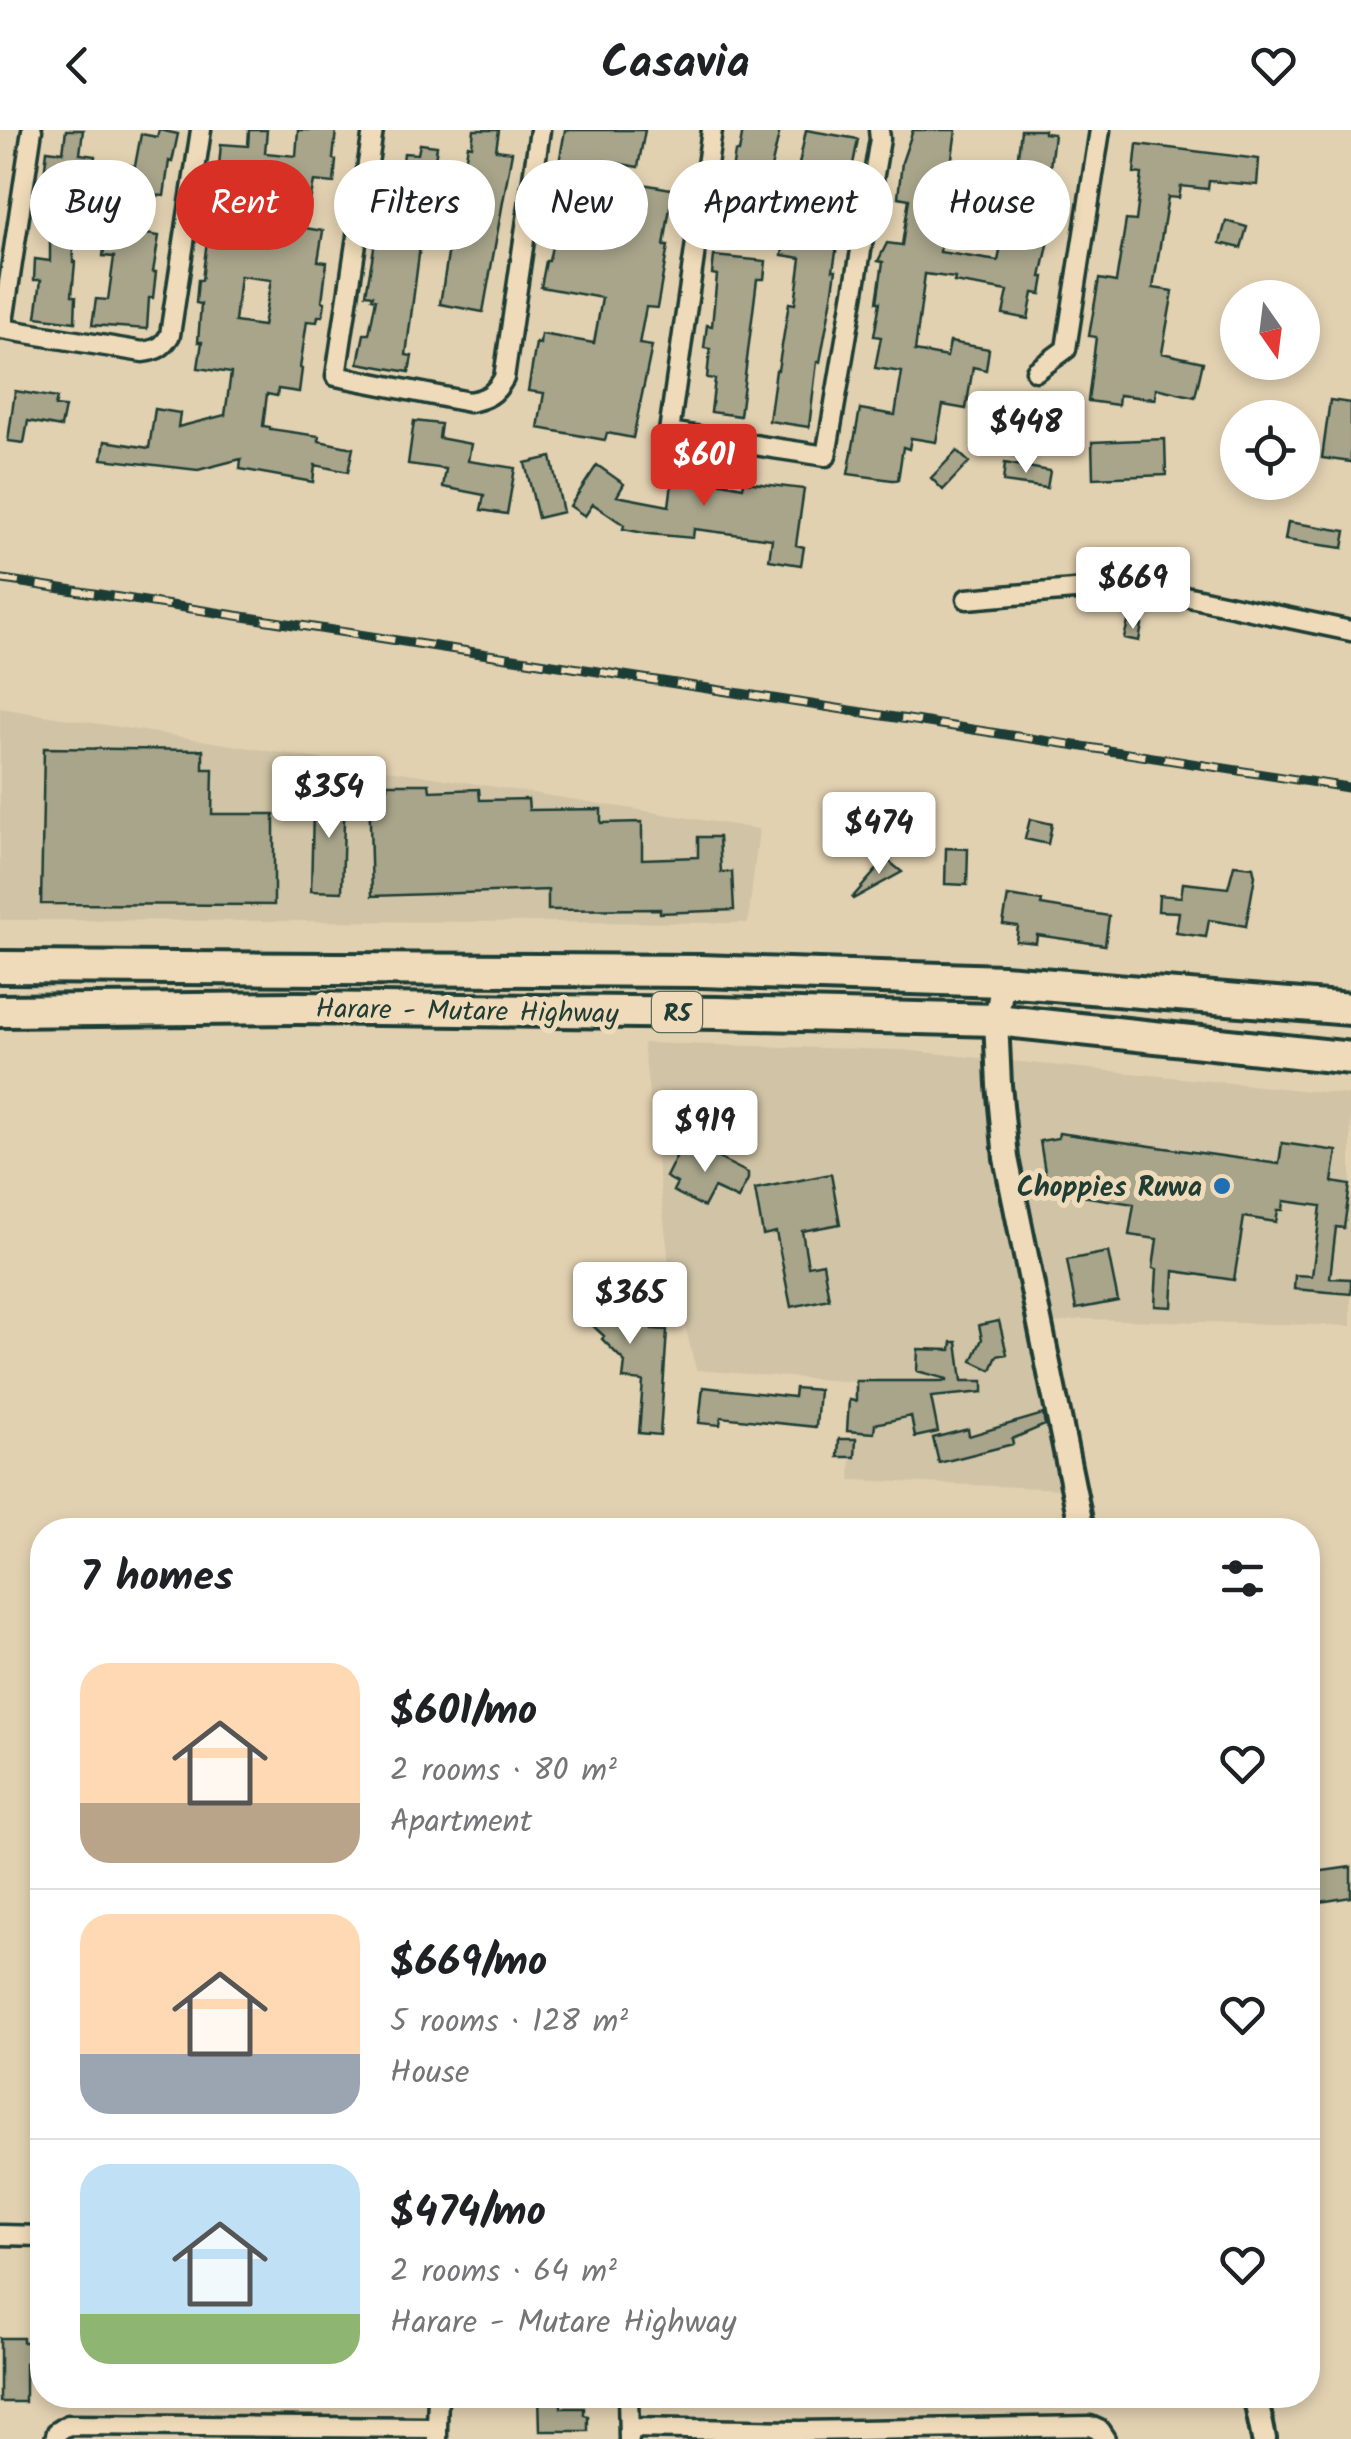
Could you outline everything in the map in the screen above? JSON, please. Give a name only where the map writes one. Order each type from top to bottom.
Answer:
[{"type":"highway","name":"Harare - Mutare Highway","points":[[0,967],[701,972],[1003,981],[1351,1009]]},
{"type":"highway","name":"Harare - Mutare Highway","points":[[0,1011],[298,1008],[996,1020],[1351,1058]]},
{"type":"street","points":[[32,130],[2,329],[143,352],[164,345],[170,334],[201,130]]},
{"type":"street","points":[[373,130],[336,376],[469,402],[484,400],[496,392],[504,378],[540,130]]},
{"type":"street","points":[[712,130],[669,432],[826,456],[879,130]]},
{"type":"street","points":[[1036,371],[1066,350],[1100,130]]},
{"type":"street","points":[[967,599],[1098,588],[1180,594],[1351,631]]},
{"type":"street","points":[[1003,981],[996,1020],[1006,1158],[1080,1518]]},
{"type":"street","points":[[0,2236],[30,2236]]},
{"type":"street","points":[[55,2439],[57,2432],[68,2426],[437,2434],[438,2408]]},
{"type":"street","points":[[628,2408],[629,2434],[800,2435],[1090,2426],[1105,2439]]},
{"type":"street","points":[[1258,2408],[1264,2439]]},
{"type":"shaded area","points":[[0,708],[759,829],[748,923],[0,920]]},
{"type":"shaded area","points":[[643,1043],[903,1050],[1351,1095],[1351,1326],[1082,1319],[1030,1327],[1062,1489],[850,1480],[854,1382],[696,1370],[669,1263]]},
{"type":"building","points":[[66,130],[83,130],[80,154],[95,156],[94,160],[46,160],[47,150],[63,152]]},
{"type":"building","points":[[159,130],[178,134],[164,196],[156,195],[156,160],[136,160],[141,134],[157,137]]},
{"type":"building","points":[[249,130],[267,130],[265,153],[296,156],[298,130],[336,130],[334,183],[314,181],[314,160],[220,160],[221,144],[248,146]]},
{"type":"building","points":[[474,130],[499,130],[496,150],[512,152],[495,246],[495,160],[465,160],[468,145],[472,146]]},
{"type":"building","points":[[565,130],[645,130],[639,160],[560,160]]},
{"type":"building","points":[[743,130],[780,130],[773,160],[734,160],[735,152],[739,152]]},
{"type":"building","points":[[806,130],[858,139],[854,160],[800,160]]},
{"type":"building","points":[[913,130],[956,130],[952,160],[913,160],[913,250],[940,250],[998,261],[1000,250],[1047,250],[1041,294],[1033,293],[1028,319],[1003,314],[1008,291],[925,274],[915,351],[947,357],[950,342],[989,349],[986,370],[973,367],[966,409],[943,405],[936,442],[911,438],[909,449],[903,447],[898,480],[892,480],[848,474],[860,409],[895,415],[902,372],[875,368],[881,337],[874,336],[883,262],[878,261],[884,250],[893,250],[893,244],[902,245],[909,199],[898,197],[902,162]]},
{"type":"building","points":[[1021,130],[1054,134],[1051,160],[1017,160]]},
{"type":"building","points":[[420,144],[437,146],[435,160],[403,160],[404,153],[418,154]]},
{"type":"building","points":[[1137,144],[1259,159],[1257,185],[1209,181],[1208,189],[1181,186],[1179,198],[1168,197],[1153,288],[1173,291],[1162,353],[1203,362],[1195,397],[1156,388],[1155,399],[1119,395],[1118,405],[1088,401],[1096,337],[1089,336],[1099,279],[1116,282],[1126,220],[1136,221],[1142,174],[1134,173]]},
{"type":"building","points":[[648,185],[668,188],[664,246],[668,246],[657,308],[646,307],[639,344],[652,346],[633,438],[607,433],[605,440],[538,428],[544,393],[528,391],[536,343],[540,344],[541,334],[594,343],[602,298],[541,287],[551,250],[648,250]]},
{"type":"building","points":[[1226,221],[1247,227],[1241,248],[1220,243]]},
{"type":"building","points":[[314,230],[323,231],[318,261],[327,262],[323,316],[318,316],[317,322],[307,321],[299,392],[278,389],[277,396],[267,394],[263,426],[319,436],[319,441],[353,448],[348,472],[315,465],[313,482],[240,469],[241,459],[198,470],[102,459],[105,441],[149,448],[155,409],[180,413],[178,427],[225,415],[231,373],[198,368],[201,304],[196,303],[198,280],[202,280],[206,250],[314,250]],"holes":[[[240,276],[271,280],[263,326],[235,322]]]},
{"type":"building","points":[[156,236],[159,236],[147,329],[92,325],[96,299],[108,300],[114,257],[103,256],[104,250],[156,250]]},
{"type":"building","points":[[50,250],[73,250],[75,322],[36,317],[41,280],[34,280],[35,259],[50,261]]},
{"type":"building","points":[[374,250],[420,250],[406,355],[412,356],[409,372],[358,363],[376,299],[366,294]]},
{"type":"building","points":[[449,250],[494,250],[483,312],[440,304]]},
{"type":"building","points":[[783,250],[836,250],[809,427],[769,421],[789,303],[795,304],[801,258],[782,255]]},
{"type":"building","points":[[714,256],[766,261],[764,279],[757,279],[740,416],[711,412],[715,379],[707,378],[710,349],[704,348],[707,325],[712,326],[717,275],[712,274]]},
{"type":"building","points":[[15,391],[57,398],[55,406],[65,407],[61,427],[28,421],[24,443],[8,441]]},
{"type":"building","points":[[1330,400],[1351,403],[1351,462],[1322,458]]},
{"type":"building","points":[[414,421],[441,424],[439,438],[471,444],[468,461],[515,468],[507,514],[481,510],[484,495],[443,487],[446,469],[408,464]]},
{"type":"building","points":[[1165,439],[1166,475],[1093,478],[1092,442]]},
{"type":"building","points":[[957,451],[969,462],[943,490],[931,478]]},
{"type":"building","points":[[551,457],[563,512],[538,518],[525,463]]},
{"type":"building","points":[[675,460],[693,463],[692,469],[702,471],[701,479],[743,487],[744,482],[804,489],[796,545],[804,547],[801,565],[769,560],[772,539],[694,529],[693,538],[649,534],[623,529],[624,525],[593,504],[585,516],[570,506],[597,465],[624,484],[617,496],[669,506]]},
{"type":"building","points":[[1005,463],[1050,471],[1047,488],[1003,482]]},
{"type":"building","points":[[1288,522],[1346,531],[1343,548],[1285,540]]},
{"type":"building","points":[[1128,622],[1142,625],[1139,641],[1124,638]]},
{"type":"building","points":[[44,748],[203,750],[203,769],[213,769],[212,814],[274,814],[274,905],[41,904]]},
{"type":"building","points":[[387,784],[429,784],[430,791],[479,789],[480,800],[528,799],[529,810],[601,809],[601,823],[642,822],[642,859],[698,857],[698,837],[719,837],[721,872],[732,872],[734,910],[548,910],[548,890],[372,896],[369,787],[387,788]]},
{"type":"building","points":[[322,785],[345,786],[342,892],[311,891],[313,811],[321,811]]},
{"type":"building","points":[[1030,819],[1052,824],[1048,844],[1025,839]]},
{"type":"building","points":[[946,848],[968,849],[967,885],[945,884]]},
{"type":"building","points":[[886,859],[902,872],[853,899],[852,898]]},
{"type":"building","points":[[1234,865],[1253,867],[1255,876],[1246,926],[1209,920],[1206,937],[1176,933],[1179,912],[1158,911],[1159,895],[1181,897],[1183,883],[1228,888]]},
{"type":"building","points":[[1008,896],[1109,916],[1105,945],[1037,935],[1036,943],[1016,941],[1018,926],[1003,924]]},
{"type":"building","points":[[1059,1133],[1279,1164],[1282,1143],[1337,1151],[1332,1182],[1350,1185],[1344,1228],[1336,1227],[1330,1278],[1351,1279],[1351,1294],[1294,1289],[1295,1275],[1312,1276],[1321,1206],[1284,1201],[1276,1222],[1244,1217],[1234,1280],[1174,1271],[1172,1307],[1155,1306],[1157,1269],[1153,1268],[1157,1239],[1129,1235],[1134,1204],[1048,1191],[1040,1141],[1058,1138]]},
{"type":"building","points":[[684,1141],[748,1173],[738,1199],[714,1188],[704,1207],[673,1191],[677,1183],[666,1177]]},
{"type":"building","points":[[831,1174],[840,1224],[802,1231],[808,1266],[823,1263],[829,1299],[791,1307],[776,1232],[763,1235],[755,1189]]},
{"type":"building","points":[[1108,1252],[1118,1301],[1076,1309],[1067,1260]]},
{"type":"building","points":[[590,1274],[652,1329],[667,1330],[660,1435],[639,1433],[643,1381],[623,1379],[625,1362],[576,1310],[587,1298],[576,1289]]},
{"type":"building","points":[[999,1321],[1007,1354],[997,1356],[991,1370],[972,1361],[982,1339],[979,1325]]},
{"type":"building","points":[[952,1342],[957,1342],[962,1381],[983,1381],[983,1392],[931,1397],[938,1432],[915,1437],[911,1416],[875,1424],[874,1433],[847,1431],[849,1400],[856,1401],[856,1381],[947,1381],[917,1371],[918,1349],[951,1350]]},
{"type":"building","points":[[703,1387],[794,1397],[795,1388],[819,1390],[816,1427],[721,1417],[720,1425],[699,1423]]},
{"type":"building","points":[[1043,1414],[1045,1425],[1012,1439],[1013,1444],[939,1463],[933,1438],[968,1429],[969,1436]]},
{"type":"building","points":[[839,1439],[856,1439],[855,1457],[838,1457]]},
{"type":"building","points":[[1351,1867],[1351,1897],[1320,1902],[1320,1871]]},
{"type":"building","points":[[0,2338],[23,2338],[23,2342],[30,2342],[30,2363],[25,2363],[25,2402],[0,2402]]},
{"type":"building","points":[[539,2408],[584,2408],[584,2415],[588,2416],[588,2431],[540,2431]]},
{"type":"railway","points":[[0,579],[1351,788]]},
{"type":"place","name":"Choppies Ruwa","points":[[1222,1186]]}]
